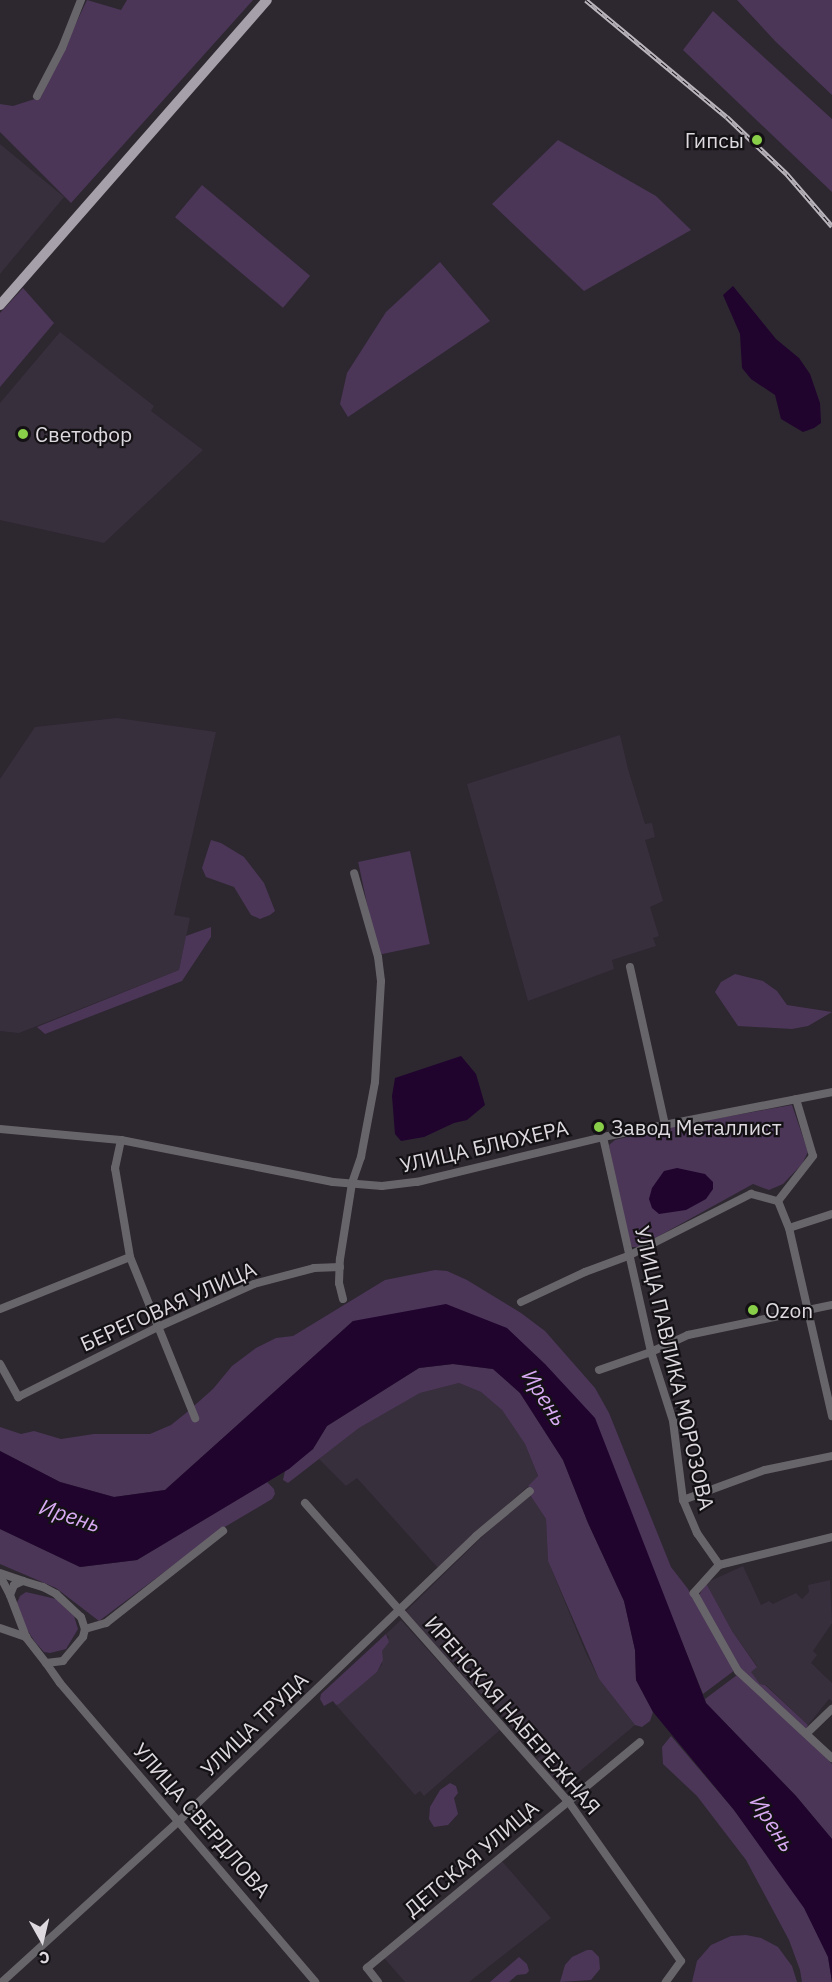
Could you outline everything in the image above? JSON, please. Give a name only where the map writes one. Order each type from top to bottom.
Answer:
[{"type":"main road","points":[[0,305],[267,0]]},
{"type":"street","points":[[38,96],[62,48],[81,0]]},
{"type":"street","points":[[343,1299],[339,1283],[340,1267],[352,1184],[362,1157],[375,1082],[381,981],[378,957],[354,873]]},
{"type":"street","points":[[630,967],[665,1125]]},
{"type":"street","name":"УЛИЦА БЛЮХЕРА","points":[[0,1129],[121,1140],[352,1184],[382,1186],[417,1182],[603,1137],[832,1092]]},
{"type":"street","points":[[778,1201],[813,1156],[796,1099]]},
{"type":"street","name":"УЛИЦА ПАВЛИКА МОРОЗОВА","points":[[603,1137],[651,1352],[673,1421],[683,1500],[697,1533],[719,1565]]},
{"type":"street","points":[[121,1140],[115,1168],[130,1257],[195,1418]]},
{"type":"street","points":[[521,1302],[585,1272],[628,1256],[751,1194],[778,1201]]},
{"type":"street","points":[[778,1201],[789,1228],[832,1416]]},
{"type":"street","points":[[789,1228],[832,1214]]},
{"type":"street","points":[[0,1309],[130,1257]]},
{"type":"street","name":"БЕРЕГОВАЯ УЛИЦА","points":[[0,1364],[18,1397],[158,1327],[254,1284],[314,1268],[340,1267]]},
{"type":"street","points":[[600,1370],[651,1352],[688,1335],[832,1305]]},
{"type":"street","points":[[683,1500],[765,1470],[832,1456]]},
{"type":"street","name":"УЛИЦА ТРУДА","points":[[2,1982],[178,1822],[476,1536],[530,1491]]},
{"type":"street","name":"ИРЕНСКАЯ НАБЕРЕЖНАЯ","points":[[305,1503],[568,1801],[681,1961],[666,1982]]},
{"type":"street","points":[[85,1629],[106,1623],[223,1531]]},
{"type":"street","points":[[832,1538],[719,1565],[694,1593],[738,1671],[832,1758]]},
{"type":"street","points":[[0,1574],[43,1587],[56,1594],[81,1617],[85,1629],[76,1648],[63,1660],[46,1663]]},
{"type":"street","points":[[0,1574],[10,1595]]},
{"type":"street","points":[[10,1595],[14,1585],[23,1581]]},
{"type":"street","name":"УЛИЦА СВЕРДЛОВА","points":[[10,1595],[26,1637],[60,1683],[315,1982]]},
{"type":"street","points":[[0,1628],[26,1637]]},
{"type":"street","points":[[60,1683],[63,1660]]},
{"type":"street","points":[[807,1733],[832,1710]]},
{"type":"street","name":"ДЕТСКАЯ УЛИЦА","points":[[378,1982],[367,1968],[640,1742]]},
{"type":"shaded area","points":[[87,0],[121,10],[127,0],[253,0],[71,203],[0,132],[0,104],[13,106],[41,97]]},
{"type":"shaded area","points":[[737,0],[832,0],[832,95],[776,42]]},
{"type":"shaded area","points":[[713,11],[832,119],[832,192],[683,50]]},
{"type":"shaded area","points":[[558,140],[656,196],[691,230],[584,291],[492,204]]},
{"type":"shaded area","points":[[0,144],[64,197],[0,274]]},
{"type":"shaded area","points":[[202,185],[310,276],[283,308],[175,217]]},
{"type":"shaded area","points":[[440,262],[490,321],[348,417],[340,404],[347,373],[386,312]]},
{"type":"shaded area","points":[[23,288],[54,323],[0,387],[0,313]]},
{"type":"shaded area","points":[[60,332],[154,406],[151,411],[203,450],[104,543],[0,520],[0,403]]},
{"type":"shaded area","points":[[117,718],[216,732],[174,915],[190,918],[179,970],[19,1033],[0,1031],[0,779],[35,727]]},
{"type":"shaded area","points":[[620,735],[645,824],[652,823],[655,837],[645,840],[663,901],[650,907],[659,936],[653,938],[656,946],[612,960],[614,969],[528,1001],[467,784]]},
{"type":"shaded area","points":[[211,840],[221,843],[244,857],[264,883],[275,911],[260,919],[251,915],[234,887],[206,877],[202,868]]},
{"type":"shaded area","points":[[410,851],[430,944],[378,955],[358,862]]},
{"type":"shaded area","points":[[211,927],[211,937],[182,981],[45,1034],[37,1027],[179,970],[186,936]]},
{"type":"shaded area","points":[[735,974],[763,981],[777,991],[787,1005],[832,1012],[808,1026],[792,1029],[738,1026],[715,992],[721,982]]},
{"type":"shaded area","points":[[792,1105],[808,1152],[802,1164],[783,1184],[769,1190],[753,1184],[639,1247],[632,1247],[627,1239],[609,1145],[615,1140],[662,1128]]},
{"type":"shaded area","points":[[435,1270],[447,1271],[467,1280],[521,1313],[545,1331],[595,1388],[609,1413],[671,1567],[688,1589],[735,1670],[703,1694],[649,1560],[545,1364],[353,1321],[165,1490],[114,1497],[60,1482],[0,1451],[0,1427],[21,1434],[34,1431],[61,1439],[94,1434],[150,1434],[171,1425],[186,1413],[213,1389],[232,1366],[256,1348],[276,1338],[293,1336],[385,1280]]},
{"type":"shaded area","points":[[453,1364],[493,1369],[520,1393],[563,1460],[588,1523],[624,1601],[635,1650],[636,1680],[653,1712],[650,1721],[642,1727],[635,1725],[599,1679],[548,1561],[546,1519],[530,1495],[533,1491],[528,1486],[538,1476],[525,1444],[502,1410],[481,1392],[459,1383],[420,1393],[359,1428],[288,1483],[283,1480],[285,1471],[313,1449],[327,1426],[419,1368]]},
{"type":"shaded area","points":[[459,1383],[481,1392],[502,1410],[525,1444],[538,1477],[438,1568],[357,1478],[346,1486],[319,1459],[359,1428],[420,1393]]},
{"type":"shaded area","points":[[267,1482],[274,1489],[275,1494],[272,1499],[223,1528],[99,1621],[56,1588],[0,1564],[0,1529],[80,1567],[137,1560]]},
{"type":"shaded area","points":[[530,1495],[546,1519],[548,1561],[585,1651],[599,1679],[635,1725],[561,1787],[537,1759],[544,1753],[539,1746],[533,1749],[522,1736],[520,1737],[496,1708],[465,1678],[451,1660],[448,1662],[404,1613],[486,1533]]},
{"type":"shaded area","points":[[743,1566],[761,1605],[769,1601],[773,1604],[796,1593],[802,1599],[809,1592],[808,1585],[830,1580],[832,1623],[813,1651],[817,1655],[811,1663],[832,1683],[832,1701],[829,1699],[808,1725],[766,1685],[760,1684],[750,1672],[757,1666],[732,1631],[706,1583]]},
{"type":"shaded area","points":[[706,1583],[732,1631],[757,1667],[751,1672],[760,1684],[765,1685],[808,1725],[806,1729],[739,1669],[698,1597]]},
{"type":"shaded area","points":[[26,1592],[56,1599],[74,1616],[78,1629],[66,1649],[50,1653],[44,1652],[35,1642],[24,1625],[16,1605],[20,1596]]},
{"type":"shaded area","points":[[401,1620],[500,1730],[424,1796],[420,1791],[415,1795],[336,1705],[377,1672],[382,1664],[382,1651],[389,1637],[386,1634]]},
{"type":"shaded area","points":[[386,1634],[389,1642],[382,1651],[383,1660],[377,1672],[339,1704],[336,1705],[333,1701],[324,1706],[320,1699],[321,1694]]},
{"type":"shaded area","points":[[737,1675],[797,1728],[832,1764],[832,1839],[796,1796],[706,1703],[705,1699]]},
{"type":"shaded area","points":[[671,1736],[734,1810],[805,1908],[828,1957],[832,1982],[802,1982],[789,1940],[746,1860],[697,1796],[663,1764],[662,1747]]},
{"type":"shaded area","points":[[450,1783],[456,1786],[458,1793],[454,1798],[458,1814],[448,1825],[434,1827],[429,1819],[430,1807],[440,1790]]},
{"type":"shaded area","points":[[501,1860],[551,1918],[469,1982],[405,1982],[384,1958]]},
{"type":"shaded area","points":[[746,1935],[761,1938],[778,1947],[792,1966],[797,1982],[692,1982],[697,1961],[711,1945],[731,1936]]},
{"type":"shaded area","points":[[592,1950],[599,1957],[600,1969],[591,1980],[560,1982],[565,1965],[572,1957]]},
{"type":"shaded area","points":[[519,1957],[527,1964],[529,1971],[526,1974],[517,1975],[509,1982],[490,1982]]},
{"type":"water","points":[[733,286],[776,339],[799,358],[810,374],[820,403],[821,423],[814,428],[803,432],[781,419],[775,395],[751,379],[742,368],[740,334],[723,295]]},
{"type":"water","points":[[461,1056],[476,1074],[485,1105],[467,1120],[454,1123],[424,1137],[401,1141],[395,1134],[392,1096],[395,1078]]},
{"type":"water","points":[[677,1168],[705,1174],[713,1182],[713,1189],[706,1199],[686,1210],[659,1214],[652,1208],[649,1199],[652,1188],[664,1171]]},
{"type":"water","name":"Ирень","points":[[446,1304],[507,1328],[545,1364],[595,1418],[706,1703],[796,1796],[832,1839],[832,1982],[828,1957],[804,1908],[734,1810],[653,1712],[636,1680],[635,1650],[624,1601],[588,1523],[563,1460],[520,1393],[493,1369],[453,1364],[419,1368],[327,1426],[313,1449],[289,1469],[137,1560],[80,1567],[0,1529],[0,1451],[60,1482],[114,1497],[165,1490],[353,1321]]},
{"type":"railway","points":[[586,0],[727,117],[787,174],[832,226]]},
{"type":"place","name":"Гипсы","points":[[757,140]]},
{"type":"place","name":"Светофор","points":[[23,434]]},
{"type":"place","name":"Завод Металлист","points":[[599,1127]]},
{"type":"place","name":"Ozon","points":[[753,1310]]}]
